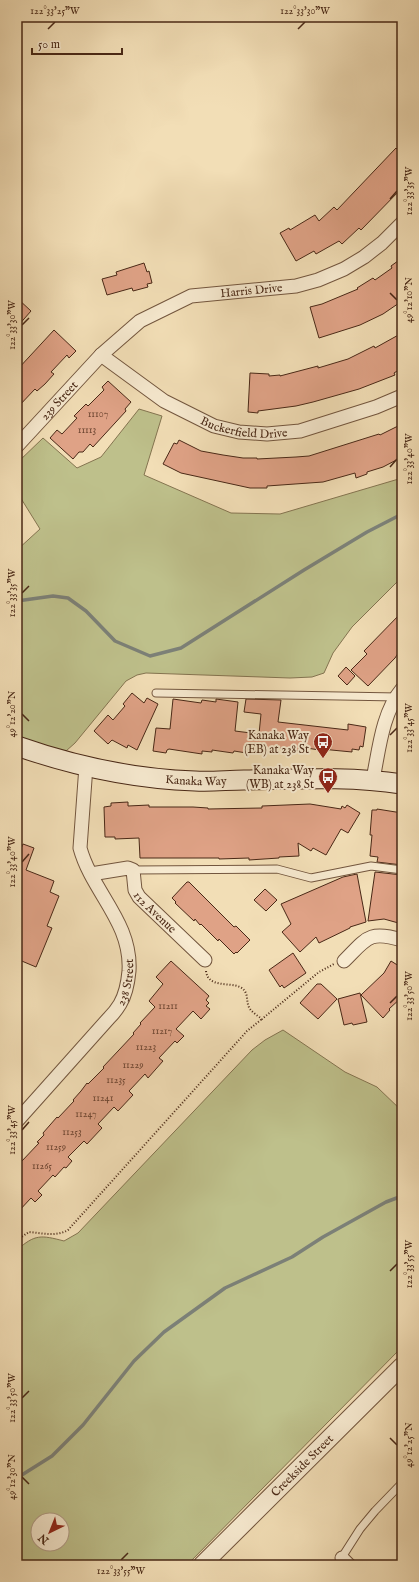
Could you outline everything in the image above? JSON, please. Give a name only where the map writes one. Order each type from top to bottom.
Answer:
[{"type":"main road","name":"Kanaka Way","points":[[17,746],[57,759],[144,777],[196,781],[322,778],[373,779],[402,784]]},
{"type":"street","name":"Harris Drive","points":[[100,355],[140,321],[191,296],[296,286],[318,280],[344,269],[364,257],[382,243],[402,224]]},
{"type":"street","name":"Buckerfield Drive","points":[[100,355],[164,401],[214,426],[239,432],[267,434],[300,431],[376,407],[402,396]]},
{"type":"street","name":"239 Street","points":[[17,446],[100,355]]},
{"type":"street","points":[[373,779],[383,732],[400,694]]},
{"type":"street","name":"238 Street","points":[[17,1121],[120,1004],[124,995],[129,973],[128,947],[122,930],[83,858],[80,840],[86,766]]},
{"type":"street","points":[[91,874],[128,868],[133,870]]},
{"type":"street","name":"112 Avenue","points":[[133,870],[135,890],[139,897],[205,960]]},
{"type":"street","points":[[344,960],[364,941],[374,935],[385,935],[402,940]]},
{"type":"street","name":"Creekside Street","points":[[202,1565],[402,1366]]},
{"type":"lane","points":[[156,694],[400,694]]},
{"type":"lane","points":[[133,870],[277,869],[311,878],[371,866],[402,870]]},
{"type":"lane","points":[[343,1563],[370,1517],[402,1484]]},
{"type":"path","points":[[205,960],[206,975],[209,979],[218,983],[239,987],[244,990],[247,994],[247,1002],[250,1009],[262,1020]]},
{"type":"path","points":[[17,1240],[29,1232],[56,1235],[62,1234],[68,1230],[247,1031],[325,968],[344,960]]},
{"type":"green space","points":[[139,409],[162,416],[144,475],[231,513],[280,514],[402,478],[402,577],[352,627],[333,653],[324,673],[312,677],[290,678],[146,673],[137,675],[126,681],[75,743],[57,759],[17,746],[17,550],[40,529],[17,492],[17,463],[43,438],[77,468],[101,457]]},
{"type":"green space","points":[[283,1030],[345,1072],[377,1087],[402,1111],[402,1347],[187,1565],[17,1565],[17,1250],[29,1241],[39,1237],[64,1241],[78,1233],[252,1050],[265,1040]]},
{"type":"building","points":[[396,148],[402,154],[402,188],[361,230],[359,228],[342,244],[339,241],[316,254],[314,251],[296,261],[280,233],[289,228],[290,230],[315,215],[319,221],[334,207],[337,210]]},
{"type":"building","points":[[402,258],[402,301],[383,314],[360,325],[319,338],[310,307],[322,304],[358,289],[357,288],[373,278],[375,280],[392,268],[391,266]]},
{"type":"building","points":[[144,263],[147,272],[149,271],[152,283],[147,284],[148,287],[133,291],[132,288],[107,295],[102,279],[117,275],[116,272]]},
{"type":"building","points":[[17,298],[31,311],[17,327]]},
{"type":"building","points":[[54,330],[76,351],[69,358],[67,355],[51,372],[54,374],[45,384],[37,391],[35,389],[17,408],[17,370]]},
{"type":"building","points":[[402,333],[402,368],[394,373],[395,375],[359,389],[313,402],[296,406],[258,411],[258,413],[248,412],[250,373],[280,376],[318,366],[318,368],[348,359],[374,346],[375,348]]},
{"type":"building","points":[[108,381],[131,402],[125,409],[126,411],[93,447],[90,444],[83,452],[79,452],[73,459],[50,438],[57,430],[62,434],[77,418],[74,416],[86,404],[88,406],[104,390],[102,387]]},
{"type":"building","points":[[402,424],[402,457],[383,467],[367,472],[367,474],[356,478],[355,473],[323,482],[267,486],[267,488],[250,488],[181,473],[163,464],[174,443],[177,444],[179,440],[201,451],[243,458],[257,459],[296,457],[309,456],[379,434],[380,435]]},
{"type":"building","points":[[402,612],[402,646],[397,651],[399,652],[395,658],[368,686],[351,670],[367,654],[364,651]]},
{"type":"building","points":[[346,667],[355,676],[347,685],[338,676]]},
{"type":"building","points":[[132,693],[144,703],[147,698],[158,704],[137,750],[128,745],[127,748],[112,740],[108,744],[94,731],[108,715],[113,720],[125,706],[123,704]]},
{"type":"building","points":[[173,699],[201,703],[202,700],[216,702],[216,699],[238,702],[235,731],[259,734],[261,714],[244,712],[246,699],[281,700],[278,722],[348,730],[348,724],[366,727],[363,747],[360,746],[359,750],[352,749],[352,752],[299,747],[298,751],[273,747],[272,753],[253,751],[253,754],[212,750],[212,752],[202,751],[202,754],[169,749],[166,753],[153,751],[156,728],[170,729]]},
{"type":"building","points":[[128,802],[128,806],[149,805],[149,807],[193,807],[208,809],[262,808],[262,806],[310,804],[341,809],[342,806],[345,808],[347,805],[360,813],[348,833],[341,829],[326,855],[313,848],[311,851],[298,843],[299,856],[279,858],[249,860],[249,858],[140,858],[139,838],[115,839],[115,837],[105,837],[104,807],[111,806],[111,803]]},
{"type":"building","points":[[377,809],[402,813],[402,865],[377,862],[378,857],[370,856],[372,810]]},
{"type":"building","points":[[23,844],[34,848],[26,870],[54,881],[50,892],[59,896],[47,926],[52,928],[36,967],[17,959],[17,858]]},
{"type":"building","points":[[375,872],[402,875],[402,924],[384,919],[368,921]]},
{"type":"building","points":[[357,874],[366,922],[350,927],[319,943],[316,937],[300,952],[282,932],[291,924],[281,904],[343,877]]},
{"type":"building","points":[[187,882],[189,882],[234,927],[236,926],[250,940],[237,953],[236,952],[234,954],[219,939],[218,941],[201,924],[200,925],[195,919],[194,921],[175,903],[176,902],[172,898]]},
{"type":"building","points":[[265,889],[277,900],[266,911],[254,900]]},
{"type":"building","points":[[293,953],[306,973],[284,988],[282,985],[280,987],[269,970]]},
{"type":"building","points":[[171,961],[209,996],[206,1000],[209,1003],[206,1006],[210,1009],[201,1019],[193,1011],[176,1029],[184,1036],[177,1043],[175,1041],[159,1058],[163,1061],[148,1078],[145,1074],[129,1091],[133,1095],[118,1111],[114,1107],[98,1124],[102,1128],[87,1144],[84,1141],[68,1157],[72,1161],[66,1168],[64,1167],[55,1177],[53,1175],[38,1191],[42,1195],[35,1202],[31,1198],[17,1213],[17,1158],[21,1162],[39,1143],[37,1142],[44,1135],[43,1133],[74,1101],[73,1100],[87,1083],[88,1084],[104,1068],[103,1067],[134,1034],[133,1033],[141,1024],[140,1023],[155,1007],[149,1001],[163,984],[156,977]]},
{"type":"building","points":[[391,961],[402,968],[402,997],[389,1009],[390,1010],[383,1018],[361,995],[384,973]]},
{"type":"building","points":[[317,984],[321,984],[337,999],[318,1019],[300,1003]]},
{"type":"building","points":[[360,993],[367,1022],[344,1025],[338,999]]},
{"type":"waterway","points":[[17,601],[53,596],[68,598],[86,611],[115,641],[150,656],[181,648],[304,570],[367,532],[402,514]]},
{"type":"waterway","points":[[17,1478],[52,1456],[83,1425],[134,1361],[164,1332],[225,1288],[292,1257],[323,1237],[386,1202],[402,1196]]},
{"type":"place","name":"Kanaka Way (EB) at 238 St","points":[[323,759]]},
{"type":"place","name":"Kanaka Way (WB) at 238 St","points":[[328,794]]}]
